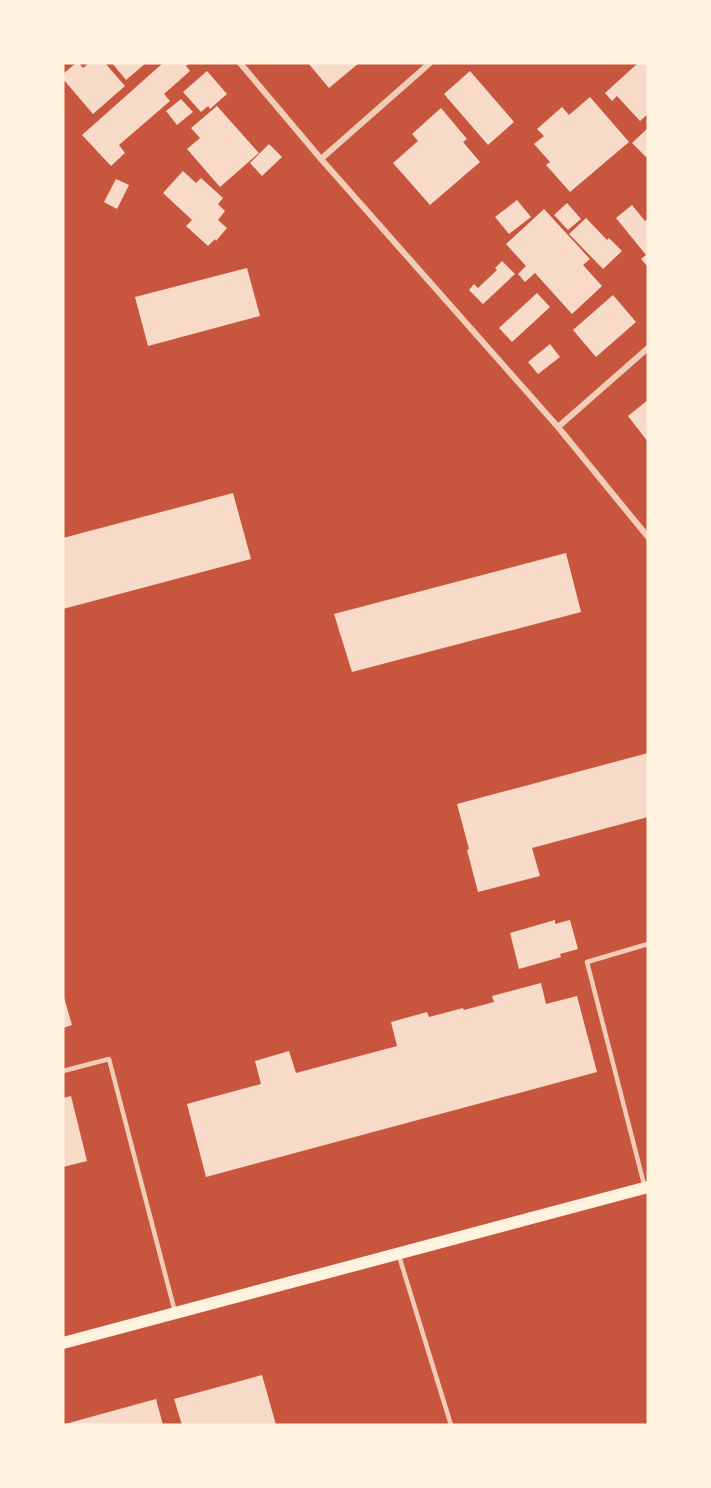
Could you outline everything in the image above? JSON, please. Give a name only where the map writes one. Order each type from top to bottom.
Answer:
[{"type":"main road","points":[[63,1343],[646,1187]]},
{"type":"street","points":[[240,63],[321,159],[558,427],[648,537]]},
{"type":"street","points":[[321,159],[430,63]]},
{"type":"street","points":[[558,427],[648,348]]},
{"type":"lane","points":[[646,1187],[587,962],[648,944]]},
{"type":"lane","points":[[63,1071],[109,1059],[175,1313]]},
{"type":"lane","points":[[399,1253],[451,1425]]},
{"type":"building","points":[[76,63],[83,68],[89,63],[105,63],[125,86],[93,114],[63,79],[63,74]]},
{"type":"building","points":[[112,63],[146,63],[126,80]]},
{"type":"building","points":[[163,63],[189,63],[186,66],[190,71],[164,94],[170,101],[119,145],[125,153],[111,166],[82,135]]},
{"type":"building","points":[[308,63],[359,63],[329,88]]},
{"type":"building","points":[[638,63],[648,63],[648,114],[640,121],[617,96],[612,101],[605,93]]},
{"type":"building","points":[[207,71],[227,94],[210,109],[208,106],[201,112],[183,92]]},
{"type":"building","points":[[470,71],[514,122],[488,145],[444,94]]},
{"type":"building","points":[[590,97],[629,142],[570,192],[546,165],[550,162],[534,144],[544,136],[537,129],[562,107],[569,115]]},
{"type":"building","points":[[181,99],[193,112],[177,125],[166,111]]},
{"type":"building","points":[[217,106],[259,153],[220,187],[187,149],[200,138],[191,128]]},
{"type":"building","points":[[441,108],[467,139],[463,142],[480,162],[430,205],[393,163],[418,141],[412,134]]},
{"type":"building","points":[[648,128],[648,159],[632,143]]},
{"type":"building","points":[[269,144],[282,157],[262,176],[250,163]]},
{"type":"building","points":[[183,171],[196,183],[201,178],[223,198],[218,204],[225,211],[218,220],[227,228],[216,241],[215,239],[208,246],[186,226],[192,220],[163,193]]},
{"type":"building","points":[[116,179],[129,185],[117,209],[104,202]]},
{"type":"building","points":[[517,200],[531,217],[509,234],[495,217]]},
{"type":"building","points":[[567,203],[581,219],[568,230],[554,215]]},
{"type":"building","points":[[632,205],[645,221],[648,219],[648,267],[641,259],[646,255],[616,218]]},
{"type":"building","points":[[544,209],[590,259],[583,265],[602,286],[572,314],[535,273],[525,282],[518,274],[526,266],[506,244]]},
{"type":"building","points":[[586,218],[607,240],[609,238],[622,251],[603,269],[569,234]]},
{"type":"building","points":[[502,261],[515,274],[483,304],[469,290],[474,284],[478,288],[497,270],[495,268]]},
{"type":"building","points":[[247,268],[260,316],[148,346],[135,297]]},
{"type":"building","points":[[537,293],[550,307],[512,342],[499,328]]},
{"type":"building","points":[[613,295],[636,322],[596,357],[573,330]]},
{"type":"building","points":[[550,344],[560,357],[538,374],[528,362]]},
{"type":"building","points":[[648,400],[648,442],[628,416]]},
{"type":"building","points":[[233,493],[251,559],[63,609],[63,538]]},
{"type":"building","points":[[566,553],[581,612],[352,672],[334,614]]},
{"type":"building","points":[[648,753],[648,817],[532,848],[540,876],[478,892],[457,804]]},
{"type":"building","points":[[555,920],[555,924],[570,920],[578,949],[560,954],[561,957],[519,969],[510,933]]},
{"type":"building","points":[[541,983],[546,1004],[577,996],[597,1072],[206,1177],[187,1104],[261,1084],[255,1061],[289,1051],[296,1073],[397,1046],[391,1022],[427,1012],[429,1017],[463,1008],[464,1010],[494,1002],[492,996]]},
{"type":"building","points":[[63,994],[72,1025],[63,1028]]},
{"type":"building","points":[[71,1096],[87,1161],[63,1167],[63,1098]]},
{"type":"building","points":[[262,1375],[276,1425],[182,1425],[174,1399]]},
{"type":"building","points":[[156,1399],[163,1425],[65,1425],[65,1424]]}]
